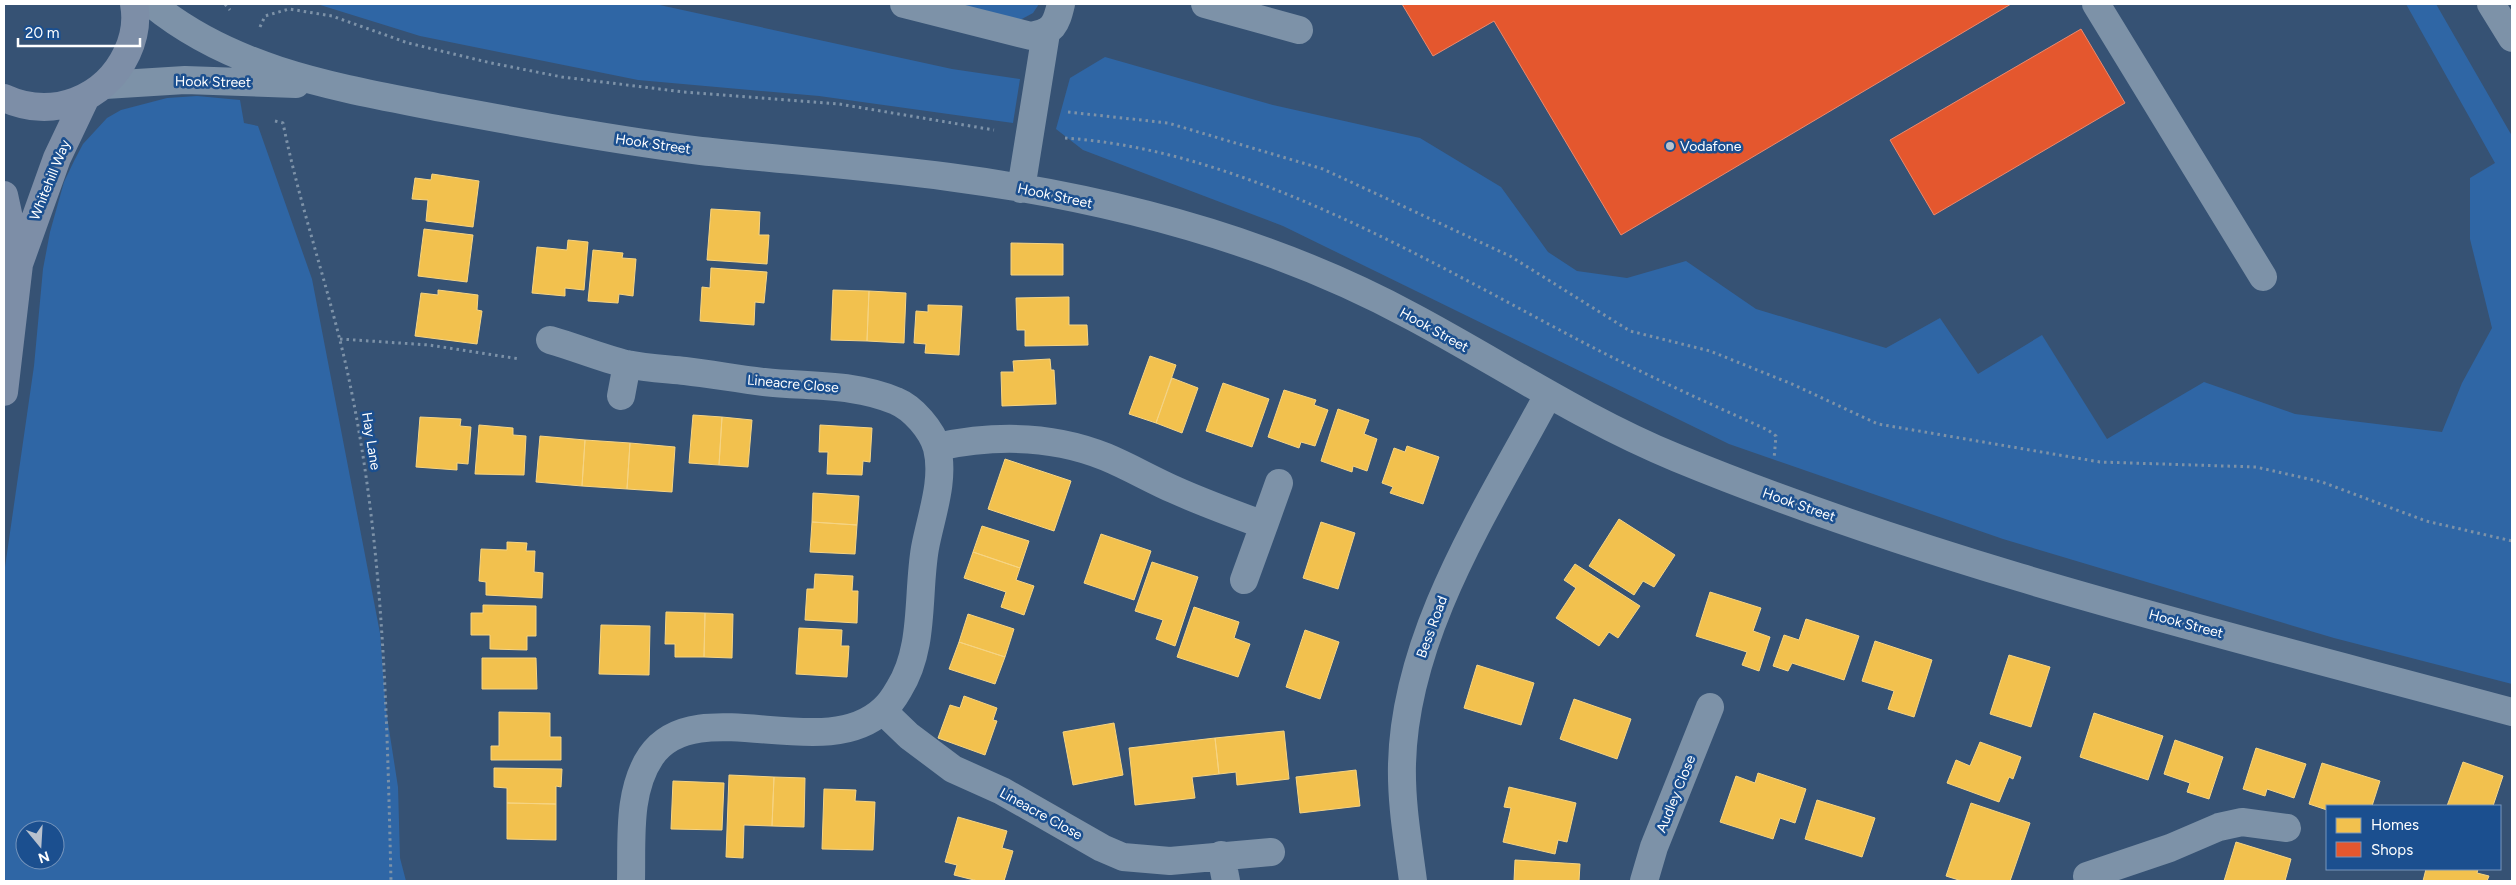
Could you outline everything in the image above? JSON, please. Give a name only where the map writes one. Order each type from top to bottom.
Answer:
[{"type":"main road","name":"Whitehill Way","points":[[4,392],[19,264],[57,158],[95,91],[120,68],[132,42],[136,13],[134,4]]},
{"type":"main road","points":[[4,98],[17,104],[40,108],[64,105],[95,91]]},
{"type":"main road","name":"Whitehill Way","points":[[4,195],[19,264]]},
{"type":"street","name":"Hook Street","points":[[152,4],[185,28],[218,46],[320,84],[559,130],[624,140],[952,177],[1021,188],[1120,209],[1256,247],[1315,270],[1413,317],[1548,395],[1669,455],[1779,498],[1911,543],[2086,598],[2512,712]]},
{"type":"street","points":[[904,4],[1031,36],[1046,33]]},
{"type":"street","points":[[1021,188],[1046,33],[1057,21],[1061,4]]},
{"type":"street","points":[[1205,4],[1299,30]]},
{"type":"street","points":[[2096,4],[2263,277]]},
{"type":"street","points":[[2491,4],[2512,38]]},
{"type":"street","name":"Hook Street","points":[[95,91],[185,80],[320,84]]},
{"type":"street","name":"Lineacre Close","points":[[550,340],[627,364],[764,382],[876,393],[899,402],[913,412],[924,424],[937,447],[940,471],[922,564],[914,657],[900,687],[883,710],[860,725],[832,731],[782,732],[707,728],[688,730],[670,739],[651,755],[642,776],[633,810],[631,881]]},
{"type":"street","points":[[621,396],[627,364]]},
{"type":"street","name":"Bess Road","points":[[1413,881],[1404,814],[1402,765],[1408,707],[1422,650],[1448,584],[1548,395]]},
{"type":"street","points":[[937,447],[992,438],[1041,440],[1063,445],[1105,456],[1174,490],[1264,525]]},
{"type":"street","points":[[1244,580],[1279,484]]},
{"type":"street","name":"Audley Close","points":[[1644,881],[1654,847],[1710,708]]},
{"type":"street","name":"Lineacre Close","points":[[883,710],[909,736],[953,768],[1002,791],[1102,848],[1124,857],[1223,868],[1271,852]]},
{"type":"street","points":[[2088,878],[2170,848],[2218,827],[2242,822],[2288,828]]},
{"type":"path","name":"Hay Lane","points":[[252,83],[252,114],[282,123],[293,176],[340,339],[351,389],[362,454],[381,609],[387,690],[391,881]]},
{"type":"path","points":[[1035,109],[1168,123],[1323,169],[1510,256],[1630,331],[1710,351],[1792,384],[1878,424],[2100,462],[2256,467],[2322,482],[2426,521],[2512,541]]},
{"type":"path","points":[[340,339],[429,345],[541,362],[550,340]]},
{"type":"shaded area","points":[[317,4],[655,4],[952,69],[1020,79],[1013,123],[819,96],[638,80],[420,36]]},
{"type":"shaded area","points":[[943,4],[1039,4],[1033,13],[1020,20]]},
{"type":"shaded area","points":[[2406,4],[2436,4],[2512,136],[2512,684],[2334,638],[2003,539],[1729,444],[1283,226],[1083,150],[1056,129],[1070,78],[1105,57],[1273,105],[1420,138],[1501,187],[1548,252],[1577,271],[1627,278],[1686,261],[1756,309],[1886,348],[1940,318],[1978,374],[2042,335],[2107,439],[2204,382],[2295,414],[2442,432],[2462,383],[2492,328],[2470,239],[2470,178],[2495,163]]},
{"type":"shaded area","points":[[197,96],[240,100],[244,123],[258,126],[312,279],[380,633],[386,710],[398,787],[400,858],[406,881],[4,881],[4,574],[34,366],[43,269],[50,232],[64,182],[74,161],[83,144],[107,118],[121,110],[167,98]]},
{"type":"building: Homes","points":[[432,174],[479,181],[473,227],[426,221],[428,200],[412,199],[415,178],[431,180]]},
{"type":"building: Homes","points":[[711,209],[760,212],[759,235],[769,235],[767,264],[707,260]]},
{"type":"building: Homes","points":[[424,229],[473,235],[467,282],[418,276]]},
{"type":"building: Homes","points":[[568,240],[588,242],[584,290],[565,288],[565,296],[532,293],[537,247],[567,250]]},
{"type":"building: Homes","points":[[1011,243],[1063,244],[1063,275],[1011,275]]},
{"type":"building: Homes","points":[[593,250],[623,253],[622,258],[636,259],[633,296],[619,294],[618,303],[588,301]]},
{"type":"building: Homes","points":[[711,268],[767,272],[764,303],[755,302],[754,325],[700,321],[702,287],[710,288]]},
{"type":"building: Homes","points":[[438,290],[478,295],[477,310],[482,311],[477,344],[415,336],[421,293],[438,295]]},
{"type":"building: Homes","points":[[833,290],[869,291],[867,341],[831,340]]},
{"type":"building: Homes","points":[[869,291],[906,293],[904,343],[867,341]]},
{"type":"building: Homes","points":[[1069,297],[1069,325],[1087,325],[1088,345],[1025,346],[1025,330],[1017,330],[1016,298]]},
{"type":"building: Homes","points":[[928,305],[962,306],[959,355],[925,353],[926,344],[914,343],[916,311],[928,312]]},
{"type":"building: Homes","points":[[1150,356],[1176,365],[1156,423],[1129,414]]},
{"type":"building: Homes","points":[[1050,359],[1051,370],[1054,370],[1056,404],[1002,406],[1001,372],[1014,372],[1013,361]]},
{"type":"building: Homes","points":[[1172,378],[1198,388],[1182,433],[1156,423]]},
{"type":"building: Homes","points":[[1223,383],[1269,399],[1252,447],[1206,431]]},
{"type":"building: Homes","points":[[1284,390],[1316,400],[1314,405],[1328,410],[1315,446],[1301,442],[1299,448],[1268,437]]},
{"type":"building: Homes","points":[[1338,409],[1369,420],[1364,434],[1377,439],[1367,471],[1353,466],[1352,472],[1321,461]]},
{"type":"building: Homes","points":[[693,415],[722,417],[719,465],[689,463]]},
{"type":"building: Homes","points":[[420,417],[461,419],[460,426],[471,427],[468,464],[457,463],[457,470],[416,467]]},
{"type":"building: Homes","points":[[722,417],[752,420],[748,467],[719,465]]},
{"type":"building: Homes","points":[[479,425],[513,428],[513,435],[526,436],[524,475],[475,474]]},
{"type":"building: Homes","points":[[820,425],[872,428],[870,462],[863,461],[862,475],[827,474],[828,452],[819,452]]},
{"type":"building: Homes","points":[[540,436],[585,440],[582,486],[536,482]]},
{"type":"building: Homes","points":[[585,440],[630,443],[627,489],[582,486]]},
{"type":"building: Homes","points":[[630,443],[675,447],[672,492],[627,489]]},
{"type":"building: Homes","points":[[1407,446],[1439,457],[1423,504],[1390,493],[1393,487],[1382,483],[1394,448],[1405,452]]},
{"type":"building: Homes","points":[[1005,459],[1071,481],[1054,531],[988,509]]},
{"type":"building: Homes","points":[[813,493],[859,496],[857,525],[812,522]]},
{"type":"building: Homes","points":[[1619,519],[1675,555],[1654,587],[1643,581],[1634,595],[1589,566]]},
{"type":"building: Homes","points":[[812,522],[857,525],[855,554],[810,552]]},
{"type":"building: Homes","points":[[1321,522],[1355,533],[1338,589],[1303,578]]},
{"type":"building: Homes","points":[[982,526],[1029,541],[1020,568],[973,552]]},
{"type":"building: Homes","points":[[1101,534],[1151,551],[1134,600],[1084,583]]},
{"type":"building: Homes","points":[[507,542],[527,543],[526,551],[535,551],[534,572],[543,573],[542,598],[486,595],[486,582],[479,581],[481,549],[507,550]]},
{"type":"building: Homes","points":[[973,552],[1020,568],[1016,580],[1034,586],[1024,615],[1001,607],[1006,592],[964,578]]},
{"type":"building: Homes","points":[[1152,562],[1198,577],[1175,646],[1156,639],[1163,620],[1135,611]]},
{"type":"building: Homes","points":[[1575,564],[1640,606],[1618,638],[1609,632],[1599,646],[1556,618],[1576,588],[1564,580]]},
{"type":"building: Homes","points":[[815,574],[853,576],[852,591],[858,591],[857,623],[805,620],[807,589],[814,589]]},
{"type":"building: Homes","points":[[1710,592],[1761,608],[1753,631],[1770,637],[1759,671],[1742,665],[1747,652],[1696,636]]},
{"type":"building: Homes","points":[[483,605],[536,606],[536,636],[527,636],[527,650],[490,649],[490,635],[471,635],[471,613],[483,613]]},
{"type":"building: Homes","points":[[1194,607],[1239,622],[1234,638],[1250,644],[1238,677],[1177,657]]},
{"type":"building: Homes","points":[[666,612],[705,613],[704,657],[675,657],[675,644],[665,644]]},
{"type":"building: Homes","points":[[705,613],[733,614],[732,658],[704,657]]},
{"type":"building: Homes","points":[[968,614],[1014,629],[1005,657],[959,642]]},
{"type":"building: Homes","points":[[1806,619],[1859,636],[1844,680],[1792,663],[1788,671],[1773,666],[1784,635],[1799,640]]},
{"type":"building: Homes","points":[[601,625],[650,626],[649,675],[599,674]]},
{"type":"building: Homes","points":[[799,628],[842,630],[841,646],[849,646],[847,677],[796,674]]},
{"type":"building: Homes","points":[[1305,630],[1339,642],[1320,699],[1286,687]]},
{"type":"building: Homes","points":[[1875,641],[1932,660],[1914,717],[1888,709],[1894,691],[1862,681]]},
{"type":"building: Homes","points":[[959,642],[1005,657],[995,684],[949,669]]},
{"type":"building: Homes","points":[[2009,655],[2050,667],[2031,727],[1990,714]]},
{"type":"building: Homes","points":[[482,658],[536,658],[537,689],[482,689]]},
{"type":"building: Homes","points":[[1477,665],[1534,683],[1521,725],[1464,708]]},
{"type":"building: Homes","points":[[964,696],[997,708],[993,720],[997,721],[985,755],[938,738],[950,705],[960,708]]},
{"type":"building: Homes","points":[[1574,699],[1631,719],[1617,759],[1560,739]]},
{"type":"building: Homes","points":[[499,712],[550,713],[550,737],[561,737],[561,760],[491,760],[491,746],[499,746]]},
{"type":"building: Homes","points":[[2094,713],[2163,736],[2148,780],[2080,757]]},
{"type":"building: Homes","points":[[1114,723],[1123,775],[1073,785],[1063,732]]},
{"type":"building: Homes","points":[[1284,731],[1289,779],[1237,785],[1236,772],[1219,774],[1215,738]]},
{"type":"building: Homes","points":[[1215,738],[1219,774],[1192,777],[1195,798],[1135,805],[1129,748]]},
{"type":"building: Homes","points":[[2175,740],[2223,757],[2209,799],[2187,792],[2190,783],[2164,774]]},
{"type":"building: Homes","points":[[1980,742],[2021,757],[2013,779],[2009,777],[1999,802],[1947,783],[1956,760],[1970,766]]},
{"type":"building: Homes","points":[[2256,748],[2306,764],[2294,798],[2267,789],[2265,796],[2243,789]]},
{"type":"building: Homes","points":[[2463,762],[2503,776],[2493,805],[2447,805]]},
{"type":"building: Homes","points":[[2322,763],[2380,781],[2372,805],[2326,805],[2326,810],[2309,804]]},
{"type":"building: Homes","points":[[494,768],[562,769],[561,787],[556,786],[556,804],[507,803],[507,788],[494,787]]},
{"type":"building: Homes","points":[[1356,770],[1360,806],[1300,813],[1296,777]]},
{"type":"building: Homes","points":[[1758,773],[1806,789],[1795,823],[1780,818],[1773,839],[1720,822],[1736,776],[1755,783]]},
{"type":"building: Homes","points":[[729,775],[774,777],[772,826],[744,825],[743,858],[726,857]]},
{"type":"building: Homes","points":[[774,777],[805,778],[804,827],[772,826]]},
{"type":"building: Homes","points":[[673,781],[724,783],[722,830],[671,829]]},
{"type":"building: Homes","points":[[1509,787],[1576,803],[1567,842],[1558,840],[1555,854],[1503,842],[1511,808],[1504,807]]},
{"type":"building: Homes","points":[[824,789],[856,790],[855,801],[875,802],[873,850],[822,849]]},
{"type":"building: Homes","points":[[1817,800],[1875,818],[1862,857],[1805,839]]},
{"type":"building: Homes","points":[[507,803],[556,804],[556,840],[507,839]]},
{"type":"building: Homes","points":[[1971,803],[2030,823],[2010,881],[1962,881],[1946,876]]},
{"type":"building: Homes","points":[[958,817],[1007,831],[1002,848],[1013,851],[1004,881],[978,881],[954,875],[957,865],[945,862]]},
{"type":"building: Homes","points":[[2236,842],[2291,859],[2285,881],[2224,881]]},
{"type":"building: Homes","points":[[1515,860],[1580,864],[1579,881],[1514,881]]},
{"type":"building: Homes","points":[[2426,870],[2478,870],[2477,873],[2489,876],[2487,881],[2423,881]]},
{"type":"building: Shops","name":"Vodafone","points":[[1402,4],[2011,4],[1621,235],[1494,21],[1433,56]]},
{"type":"building: Shops","points":[[2081,29],[2125,103],[1934,215],[1890,140]]},
{"type":"place","name":"Vodafone","points":[[1670,146]]}]
